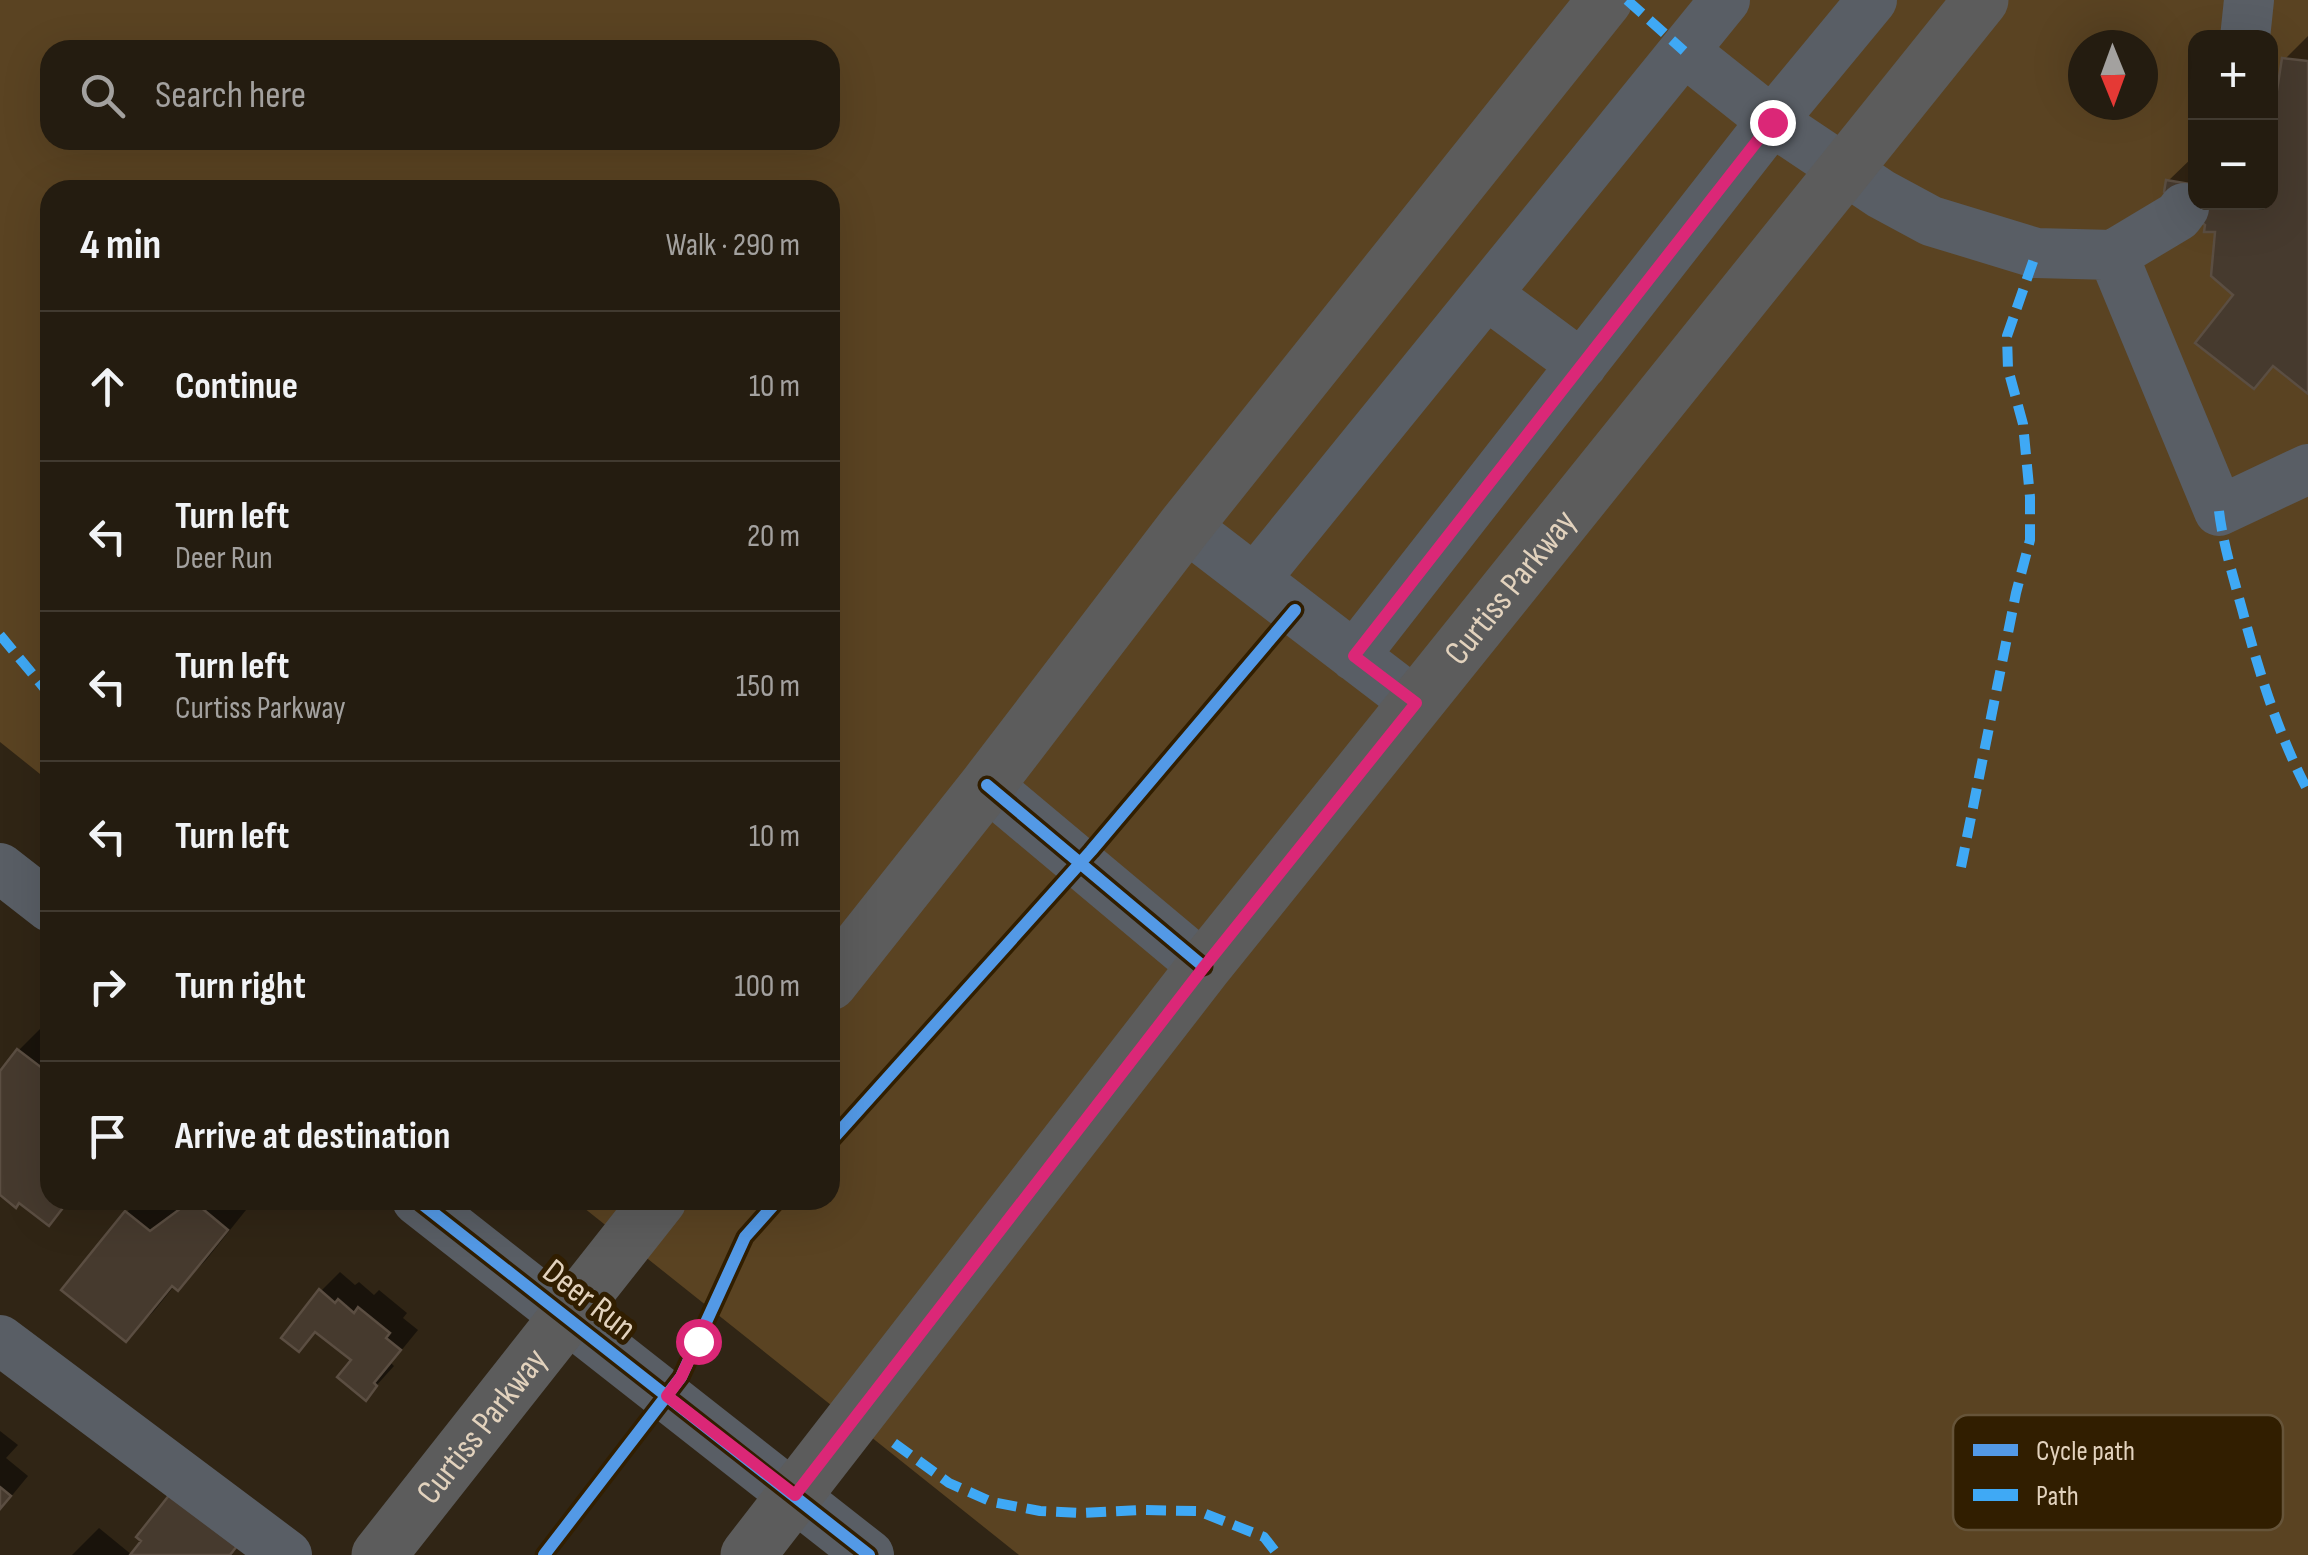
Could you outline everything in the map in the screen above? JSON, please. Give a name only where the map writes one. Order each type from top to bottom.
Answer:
[{"type":"main road","points":[[840,971],[1186,526],[1605,0]]},
{"type":"main road","name":"Curtiss Parkway","points":[[748,1555],[1204,967],[1981,0]]},
{"type":"main road","name":"Curtiss Parkway","points":[[379,1555],[651,1210]]},
{"type":"street","points":[[1255,580],[1725,0]]},
{"type":"street","points":[[1354,656],[1872,0]]},
{"type":"street","points":[[2245,30],[2249,0]]},
{"type":"street","points":[[1684,51],[1772,122],[1881,194],[1931,221],[2036,253],[2112,255],[2178,216],[2184,208]]},
{"type":"street","points":[[2112,255],[2219,511],[2308,469]]},
{"type":"street","points":[[1486,294],[1582,365]]},
{"type":"street","points":[[1186,526],[1416,703]]},
{"type":"street","points":[[988,785],[1204,967]]},
{"type":"street","points":[[0,868],[40,900]]},
{"type":"street","name":"Deer Run","points":[[430,1210],[869,1555]]},
{"type":"street","points":[[0,1340],[286,1555]]},
{"type":"shaded area","points":[[0,0],[2308,0],[2308,1555],[1019,1555],[587,1210],[840,1210],[840,180],[40,180],[40,774],[0,742]]},
{"type":"building","points":[[2282,58],[2308,61],[2308,394],[2273,366],[2254,389],[2195,343],[2233,295],[2211,276],[2215,232],[2204,232],[2205,225],[2164,192],[2166,180],[2188,184],[2188,210],[2278,210],[2278,84]]},
{"type":"building","points":[[17,1049],[40,1066],[40,1210],[61,1210],[49,1226],[19,1203],[16,1208],[0,1195],[0,1071]]},
{"type":"building","points":[[178,1210],[204,1210],[228,1230],[178,1291],[172,1286],[126,1342],[61,1290],[125,1211],[150,1231]]},
{"type":"building","points":[[319,1289],[354,1313],[358,1307],[390,1333],[386,1338],[401,1350],[374,1383],[377,1386],[366,1401],[337,1377],[351,1360],[315,1332],[299,1352],[281,1338]]},
{"type":"building","points":[[178,1484],[244,1537],[230,1555],[130,1555],[141,1541],[136,1537]]},
{"type":"building","points":[[0,1487],[11,1496],[0,1509]]},
{"type":"marked path","points":[[1627,0],[1684,51]]},
{"type":"marked path","points":[[1961,867],[2030,540],[2023,424],[2008,369],[2007,336],[2036,253]]},
{"type":"marked path","points":[[2219,511],[2262,679],[2308,791]]},
{"type":"marked path","points":[[0,635],[40,683]]},
{"type":"marked path","points":[[894,1443],[949,1483],[992,1502],[1080,1513],[1198,1511],[1264,1537],[1278,1555]]},
{"type":"cycle path","points":[[840,1131],[1091,851],[1295,610]]},
{"type":"cycle path","points":[[987,785],[1204,967]]},
{"type":"cycle path","points":[[430,1210],[869,1555]]},
{"type":"cycle path","points":[[544,1555],[681,1377],[745,1237],[769,1210]]},
{"type":"route","points":[[698,1341],[667,1396],[795,1495],[1204,967],[1416,703],[1354,656],[1772,122]]}]
